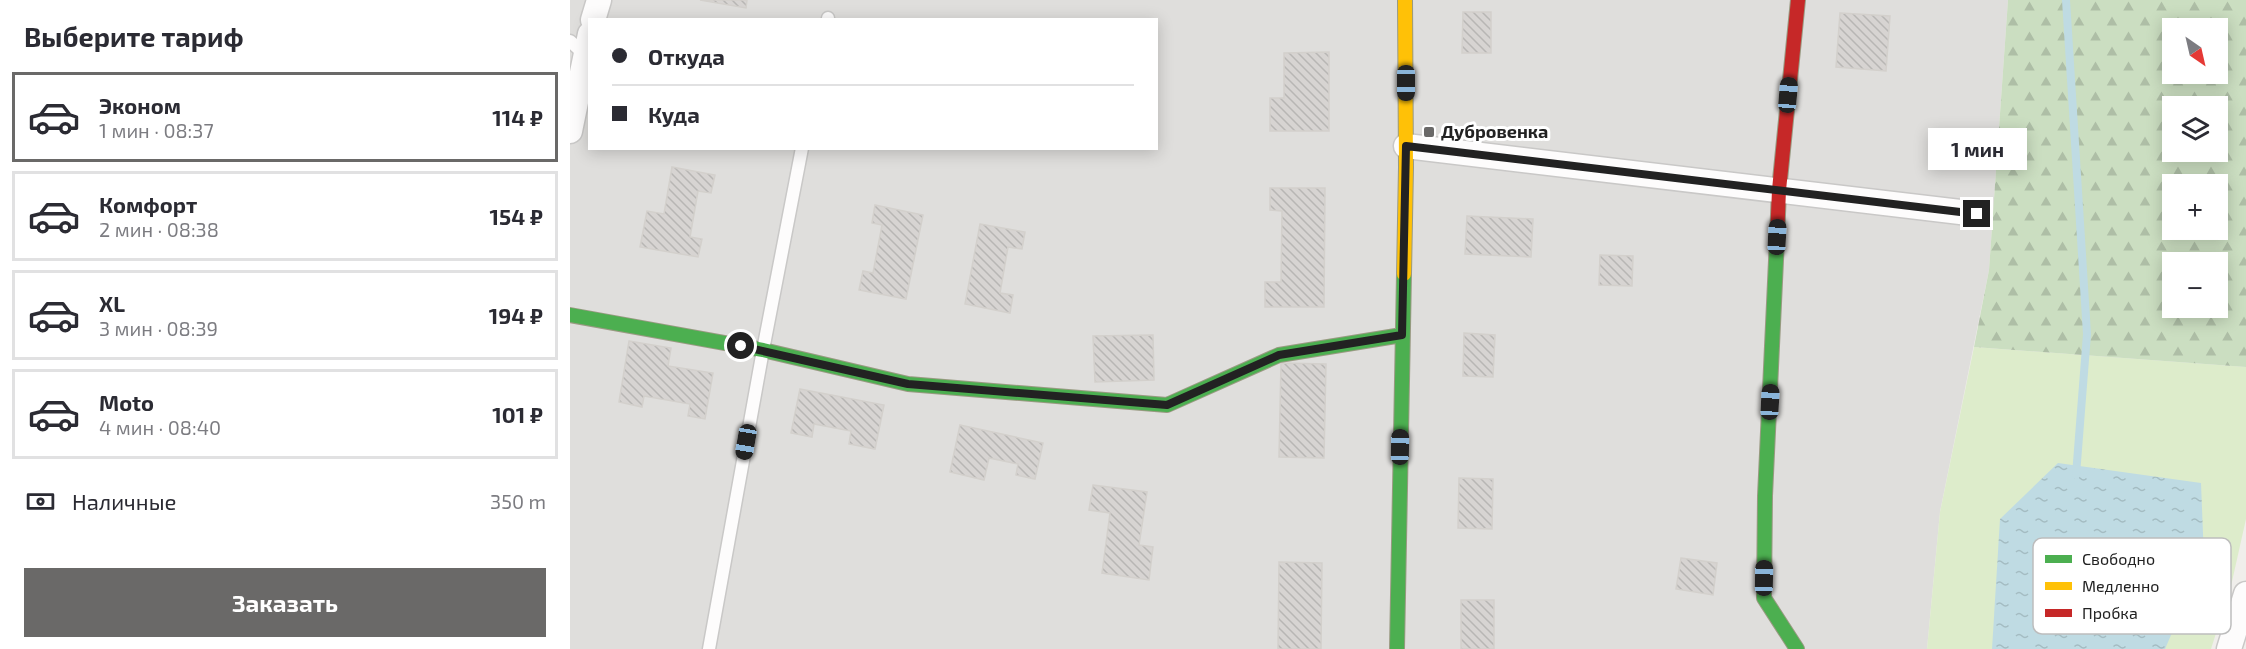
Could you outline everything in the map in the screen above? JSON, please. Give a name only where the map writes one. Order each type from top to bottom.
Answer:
[{"type":"street","points":[[594,18],[598,0]]},
{"type":"street","points":[[1397,649],[1406,146],[1405,0]]},
{"type":"street","points":[[1797,649],[1764,598],[1766,485],[1779,190],[1798,0]]},
{"type":"street","points":[[570,130],[581,43]]},
{"type":"street","points":[[1406,146],[1977,214]]},
{"type":"street","points":[[570,315],[763,350],[908,384],[1167,405],[1279,355],[1402,335]]},
{"type":"street","points":[[2229,649],[2246,594]]},
{"type":"lane","points":[[709,649],[802,150]]},
{"type":"shaded area","points":[[570,0],[2008,0],[1989,270],[1940,512],[1927,649],[570,649]]},
{"type":"green space","points":[[2008,0],[2246,0],[2246,367],[1974,347],[1989,270]]},
{"type":"green space","points":[[1974,347],[2246,367],[2246,519],[2231,586],[2231,538],[2033,538],[2033,634],[2216,634],[2211,649],[1927,649],[1940,512]]},
{"type":"water","points":[[2058,463],[2201,483],[2203,538],[2033,538],[2033,634],[2172,634],[2165,649],[1992,649],[2000,519]]},
{"type":"building","points":[[700,0],[747,0],[746,8]]},
{"type":"building","points":[[1463,12],[1491,12],[1491,53],[1462,53]]},
{"type":"building","points":[[1840,13],[1890,16],[1886,71],[1836,67]]},
{"type":"building","points":[[1329,52],[1329,131],[1270,131],[1270,98],[1284,98],[1284,53]]},
{"type":"building","points":[[672,167],[715,175],[711,193],[698,191],[690,237],[702,239],[698,257],[640,247],[647,211],[664,214]]},
{"type":"building","points":[[1270,188],[1325,188],[1324,307],[1265,307],[1265,282],[1281,282],[1282,211],[1270,210]]},
{"type":"building","points":[[875,205],[923,215],[906,299],[859,290],[863,271],[873,273],[882,225],[872,223]]},
{"type":"building","points":[[1467,216],[1533,219],[1531,257],[1465,254]]},
{"type":"building","points":[[980,224],[1025,232],[1022,249],[1008,247],[1000,293],[1013,295],[1010,313],[965,304]]},
{"type":"building","points":[[1600,255],[1633,256],[1632,286],[1599,285]]},
{"type":"building","points":[[1464,333],[1495,335],[1493,377],[1463,376]]},
{"type":"building","points":[[1153,335],[1154,380],[1095,382],[1093,336]]},
{"type":"building","points":[[629,341],[671,348],[668,366],[713,373],[705,419],[688,416],[690,404],[644,396],[642,407],[619,402]]},
{"type":"building","points":[[1281,363],[1326,364],[1324,458],[1279,457]]},
{"type":"building","points":[[800,389],[884,405],[875,449],[849,444],[851,431],[814,424],[812,437],[791,433]]},
{"type":"building","points":[[960,425],[1043,443],[1035,479],[1016,475],[1018,464],[989,458],[984,480],[950,472]]},
{"type":"building","points":[[1459,478],[1493,479],[1492,529],[1458,528]]},
{"type":"building","points":[[1093,485],[1147,492],[1139,545],[1153,547],[1149,580],[1102,573],[1110,513],[1089,510]]},
{"type":"building","points":[[1681,558],[1717,563],[1713,595],[1676,589]]},
{"type":"building","points":[[1279,562],[1322,563],[1321,649],[1278,649]]},
{"type":"building","points":[[1461,600],[1494,600],[1494,649],[1461,649]]},
{"type":"waterway","points":[[2066,0],[2087,334],[2076,475]]},
{"type":"traffic: fast","points":[[1777,239],[1765,496],[1764,598],[1797,649]]},
{"type":"traffic: fast","points":[[1397,649],[1404,274]]},
{"type":"traffic: fast","points":[[570,315],[763,350],[908,384],[1167,405],[1279,355],[1402,335]]},
{"type":"traffic: slow","points":[[1404,274],[1405,0]]},
{"type":"traffic: jam","points":[[1777,239],[1779,190],[1798,0]]},
{"type":"place","name":"Дубровенка","points":[[1429,132]]},
{"type":"route","points":[[741,346],[908,384],[1167,405],[1279,355],[1402,335],[1406,146],[1977,214]]}]
